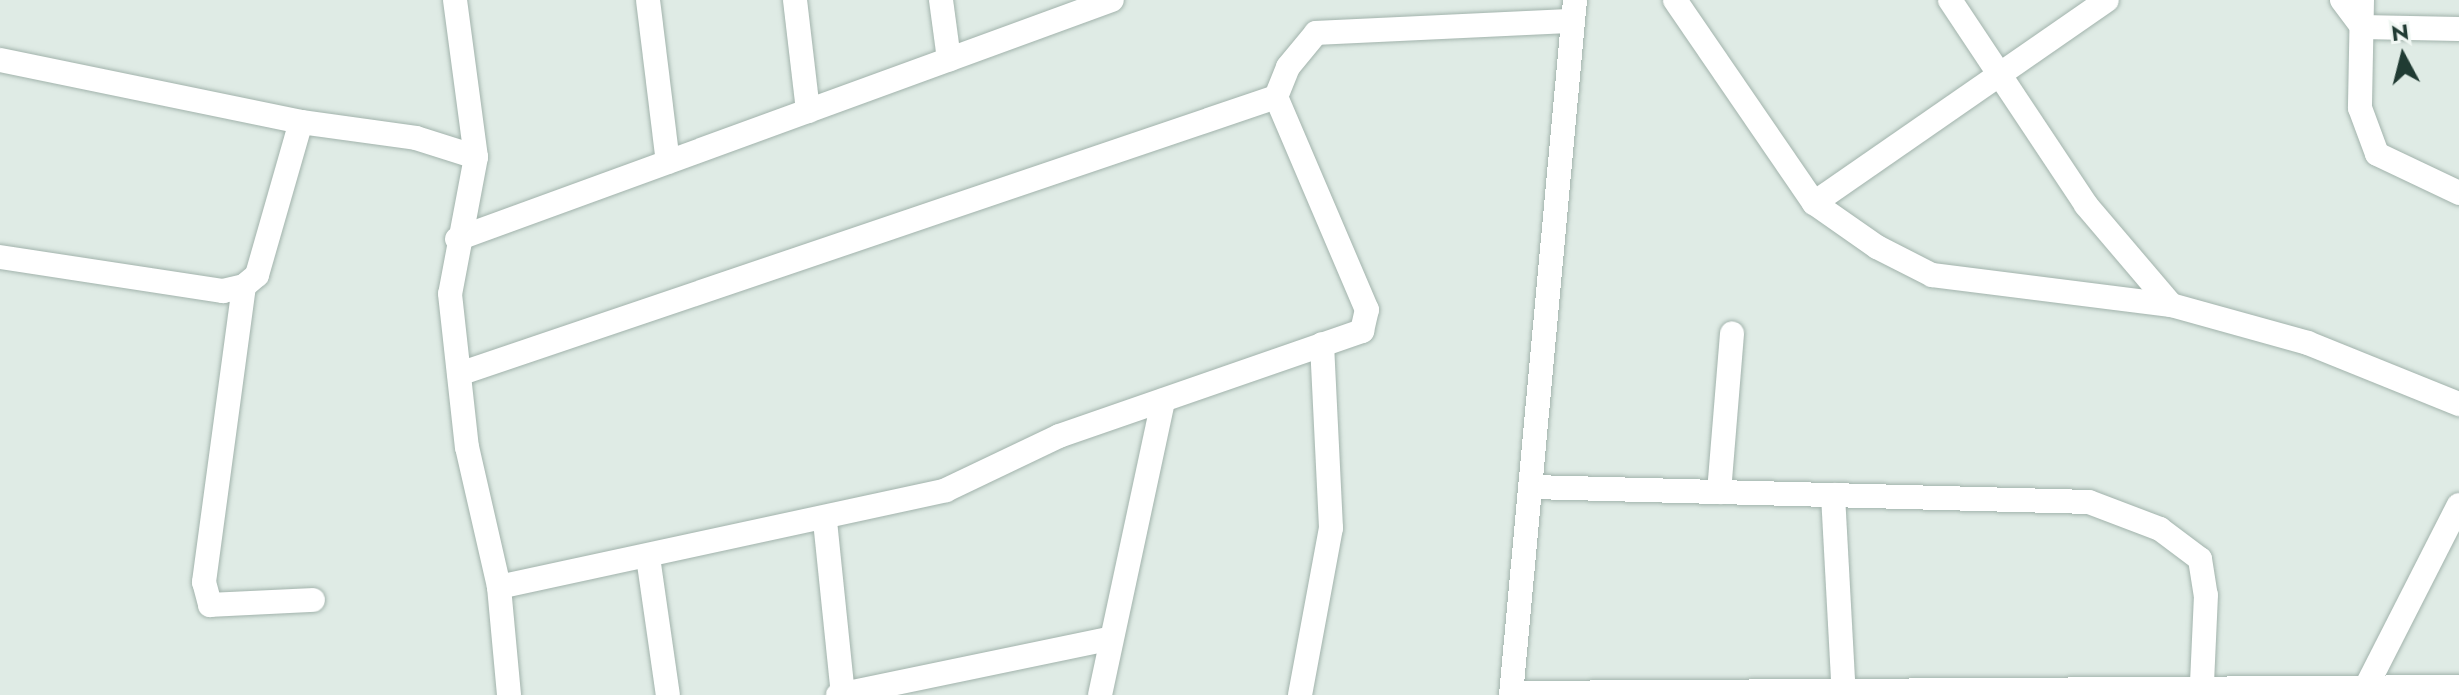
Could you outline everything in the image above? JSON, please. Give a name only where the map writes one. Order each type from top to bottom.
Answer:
[{"type":"street","points":[[455,0],[476,157],[457,239],[450,294],[459,374],[499,587],[509,695]]},
{"type":"street","points":[[648,0],[668,162]]},
{"type":"street","points":[[795,0],[808,111]]},
{"type":"street","points":[[941,0],[949,59]]},
{"type":"street","points":[[457,239],[1112,0]]},
{"type":"street","points":[[1675,0],[1814,203],[1932,275],[2171,305],[2308,343],[2459,404]]},
{"type":"street","points":[[1950,0],[2086,205],[2171,305]]},
{"type":"street","points":[[1814,203],[1998,72],[2107,0]]},
{"type":"street","points":[[2342,0],[2362,27]]},
{"type":"street","points":[[2362,0],[2360,108],[2377,154],[2459,193]]},
{"type":"street","points":[[499,587],[825,521],[946,490],[1059,436],[1362,331],[1367,310],[1276,97],[1288,67],[1316,33],[1574,11],[1511,694],[1844,692],[2202,684],[2364,689],[2459,687]]},
{"type":"street","points":[[2362,27],[2459,29]]},
{"type":"street","points":[[0,60],[301,122],[416,138],[476,157]]},
{"type":"street","points":[[459,374],[1276,97]]},
{"type":"street","points":[[0,257],[223,291],[244,286],[257,275],[301,122]]},
{"type":"street","points":[[244,286],[204,582],[210,605],[313,600]]},
{"type":"street","points":[[1719,492],[1732,334]]},
{"type":"street","points":[[1300,695],[1331,528],[1322,344]]},
{"type":"street","points":[[1100,695],[1108,639],[1163,401]]},
{"type":"street","points":[[1532,487],[2089,502],[2160,529],[2200,559],[2206,595],[2202,684]]},
{"type":"street","points":[[1833,495],[1844,692]]},
{"type":"street","points":[[2364,689],[2459,505]]},
{"type":"street","points":[[825,521],[841,694],[1108,639]]},
{"type":"street","points":[[648,557],[668,695]]}]
